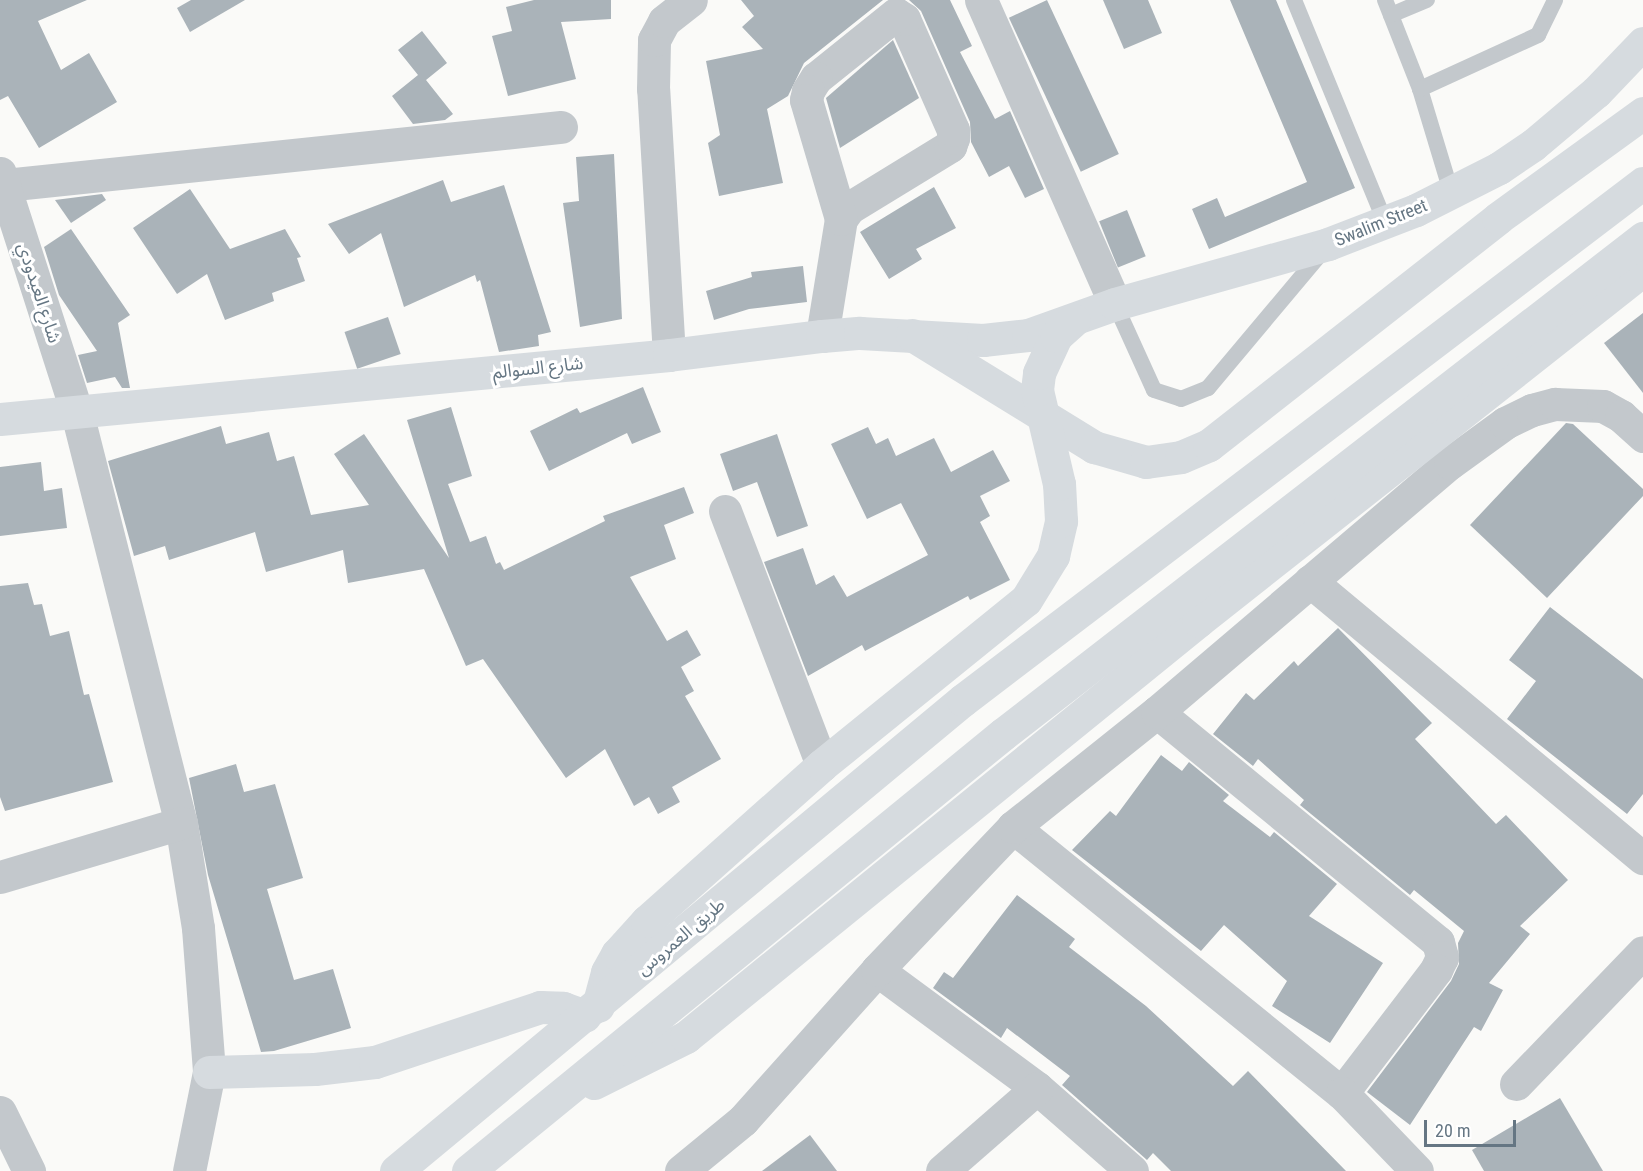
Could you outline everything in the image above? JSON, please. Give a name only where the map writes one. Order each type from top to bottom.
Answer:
[{"type":"main road","name":"Swalim Street","points":[[1074,320],[1114,304],[1328,244],[1385,222],[1451,192],[1499,168],[1551,131],[1596,92],[1643,43]]},
{"type":"main road","points":[[912,335],[1002,388],[1044,419],[1094,447],[1146,462],[1180,457],[1209,445],[1498,218],[1643,113]]},
{"type":"main road","name":"طريق العمروس","points":[[396,1171],[963,700],[1643,183]]},
{"type":"main road","points":[[478,1168],[557,1099],[1003,734],[1643,238]]},
{"type":"main road","points":[[557,1099],[625,1070],[686,1038],[1198,621],[1643,270]]},
{"type":"main road","name":"شارع السوالم","points":[[0,419],[669,355],[822,336],[912,335],[1007,338],[1074,320]]},
{"type":"main road","points":[[209,1072],[375,1062],[540,1007],[591,1011],[617,954],[647,921],[822,765],[1026,600],[1053,556],[1061,521],[1059,484],[1037,390],[1044,356],[1056,336],[1074,320]]},
{"type":"street","points":[[981,0],[1114,304]]},
{"type":"street","points":[[669,355],[654,40],[664,21],[687,1]]},
{"type":"street","points":[[822,336],[841,219],[806,100],[808,91],[816,78],[896,14],[904,19],[953,130],[953,138],[950,146],[849,208],[841,219]]},
{"type":"street","points":[[2,179],[561,127]]},
{"type":"street","name":"شارع العيدودي","points":[[2,179],[77,413],[181,823],[198,928],[209,1072],[189,1171]]},
{"type":"street","points":[[681,1171],[743,1120],[877,970],[1013,828],[1156,712],[1450,463],[1505,423],[1532,410],[1581,402],[1603,406],[1621,416],[1643,436]]},
{"type":"street","points":[[726,511],[822,765]]},
{"type":"street","points":[[1310,581],[1643,858]]},
{"type":"street","points":[[1156,712],[1438,942],[1442,957],[1436,970],[1342,1093]]},
{"type":"street","points":[[0,877],[181,823]]},
{"type":"street","points":[[1013,828],[1342,1093],[1417,1171]]},
{"type":"street","points":[[1516,1084],[1643,952]]},
{"type":"street","points":[[877,970],[1037,1088],[1132,1171]]},
{"type":"street","points":[[942,1171],[1037,1088]]},
{"type":"street","points":[[0,1112],[29,1171]]},
{"type":"lane","points":[[1294,0],[1385,222]]},
{"type":"lane","points":[[1427,0],[1388,8],[1420,89],[1451,192]]},
{"type":"lane","points":[[1420,89],[1538,35],[1555,0]]},
{"type":"lane","points":[[1114,304],[1154,390],[1181,399],[1208,388],[1328,244]]},
{"type":"building","points":[[0,0],[87,0],[38,21],[61,70],[89,53],[117,102],[39,148],[8,96],[0,100]]},
{"type":"building","points":[[191,0],[245,0],[190,32],[177,8]]},
{"type":"building","points":[[534,0],[611,0],[611,19],[561,22],[576,79],[508,96],[492,36],[512,31],[506,7]]},
{"type":"building","points":[[741,0],[883,0],[804,63],[788,96],[767,109],[783,183],[719,196],[708,143],[720,135],[706,61],[763,49],[742,27],[754,16]]},
{"type":"building","points":[[909,0],[950,0],[972,46],[960,52],[995,119],[1010,111],[1044,189],[1025,198],[1009,166],[989,177],[971,142],[970,122],[921,11]]},
{"type":"building","points":[[1047,0],[1119,154],[1081,172],[1009,18]]},
{"type":"building","points":[[1103,0],[1148,0],[1162,33],[1124,49]]},
{"type":"building","points":[[1230,0],[1276,0],[1355,188],[1209,249],[1192,209],[1217,198],[1225,217],[1307,182]]},
{"type":"building","points":[[422,31],[447,63],[426,80],[453,114],[445,120],[413,124],[392,96],[418,75],[398,50]]},
{"type":"building","points":[[893,40],[919,98],[840,148],[826,98]]},
{"type":"building","points":[[614,154],[622,319],[580,327],[563,203],[579,201],[576,157]]},
{"type":"building","points":[[443,180],[451,202],[504,185],[551,332],[538,335],[539,346],[499,352],[480,280],[477,282],[475,275],[404,307],[381,233],[349,254],[328,224]]},
{"type":"building","points":[[934,187],[956,228],[916,249],[922,259],[889,279],[860,232]]},
{"type":"building","points":[[190,189],[230,249],[285,229],[301,257],[297,258],[305,281],[272,293],[274,301],[225,320],[207,274],[177,294],[133,228]]},
{"type":"building","points":[[102,194],[106,200],[71,223],[55,200]]},
{"type":"building","points":[[1127,210],[1146,256],[1118,268],[1099,221]]},
{"type":"building","points":[[71,229],[130,315],[118,323],[130,388],[122,388],[115,377],[87,383],[78,355],[97,351],[59,295],[44,247]]},
{"type":"building","points":[[803,266],[807,302],[749,309],[714,320],[706,291],[752,277],[751,272]]},
{"type":"building","points":[[1643,313],[1643,393],[1604,343]]},
{"type":"building","points":[[388,317],[401,354],[357,369],[345,332]]},
{"type":"building","points":[[643,387],[661,432],[632,444],[627,433],[549,471],[530,431],[577,408],[580,413]]},
{"type":"building","points":[[451,407],[472,476],[448,484],[470,542],[486,536],[496,564],[500,562],[504,570],[605,521],[603,516],[684,487],[694,513],[664,525],[676,559],[630,577],[667,641],[687,630],[701,655],[681,667],[694,691],[685,696],[721,759],[672,787],[680,802],[658,814],[649,797],[634,806],[605,749],[566,778],[483,659],[466,666],[424,569],[348,583],[343,550],[266,572],[255,532],[169,560],[165,546],[134,556],[108,461],[221,426],[226,444],[269,432],[277,461],[294,456],[311,515],[369,505],[334,454],[364,434],[449,558],[407,420]]},
{"type":"building","points":[[1566,423],[1573,424],[1643,489],[1643,496],[1547,598],[1470,525]]},
{"type":"building","points":[[868,427],[876,444],[888,438],[896,456],[934,438],[951,472],[993,450],[1010,481],[980,496],[990,516],[980,522],[1010,580],[970,600],[968,596],[865,651],[862,645],[808,676],[764,562],[803,548],[816,585],[834,575],[847,597],[928,555],[901,503],[867,519],[831,444]]},
{"type":"building","points":[[777,434],[808,526],[777,537],[757,482],[733,491],[720,454]]},
{"type":"building","points":[[41,462],[44,491],[62,488],[67,528],[0,536],[0,467]]},
{"type":"building","points":[[28,583],[34,605],[42,604],[50,636],[69,631],[84,695],[89,694],[113,782],[5,811],[0,797],[0,586]]},
{"type":"building","points":[[1550,607],[1643,679],[1643,794],[1627,814],[1507,719],[1536,681],[1509,660]]},
{"type":"building","points":[[1338,628],[1432,723],[1415,739],[1496,824],[1506,815],[1568,880],[1520,926],[1530,934],[1489,983],[1503,990],[1481,1031],[1474,1027],[1410,1125],[1367,1092],[1451,981],[1459,964],[1458,943],[1464,931],[1414,890],[1410,895],[1300,805],[1304,800],[1258,759],[1253,766],[1213,734],[1246,693],[1254,700],[1294,661],[1298,666]]},
{"type":"building","points":[[1161,755],[1182,771],[1189,762],[1229,795],[1223,801],[1270,837],[1274,832],[1337,884],[1309,916],[1383,963],[1330,1043],[1272,1006],[1287,981],[1224,925],[1201,951],[1072,850],[1110,811],[1116,816]]},
{"type":"building","points":[[236,764],[244,792],[275,784],[303,878],[267,889],[294,980],[333,969],[351,1028],[274,1051],[261,1052],[208,875],[189,778]]},
{"type":"building","points":[[1017,895],[1075,939],[1069,947],[1146,1006],[1233,1086],[1248,1071],[1346,1171],[1171,1171],[1153,1153],[1147,1160],[1062,1085],[1070,1076],[1007,1028],[1001,1038],[933,988],[944,972],[953,978]]},
{"type":"building","points":[[1560,1098],[1603,1171],[1484,1171],[1472,1150]]},
{"type":"building","points":[[810,1135],[837,1171],[762,1171]]}]
